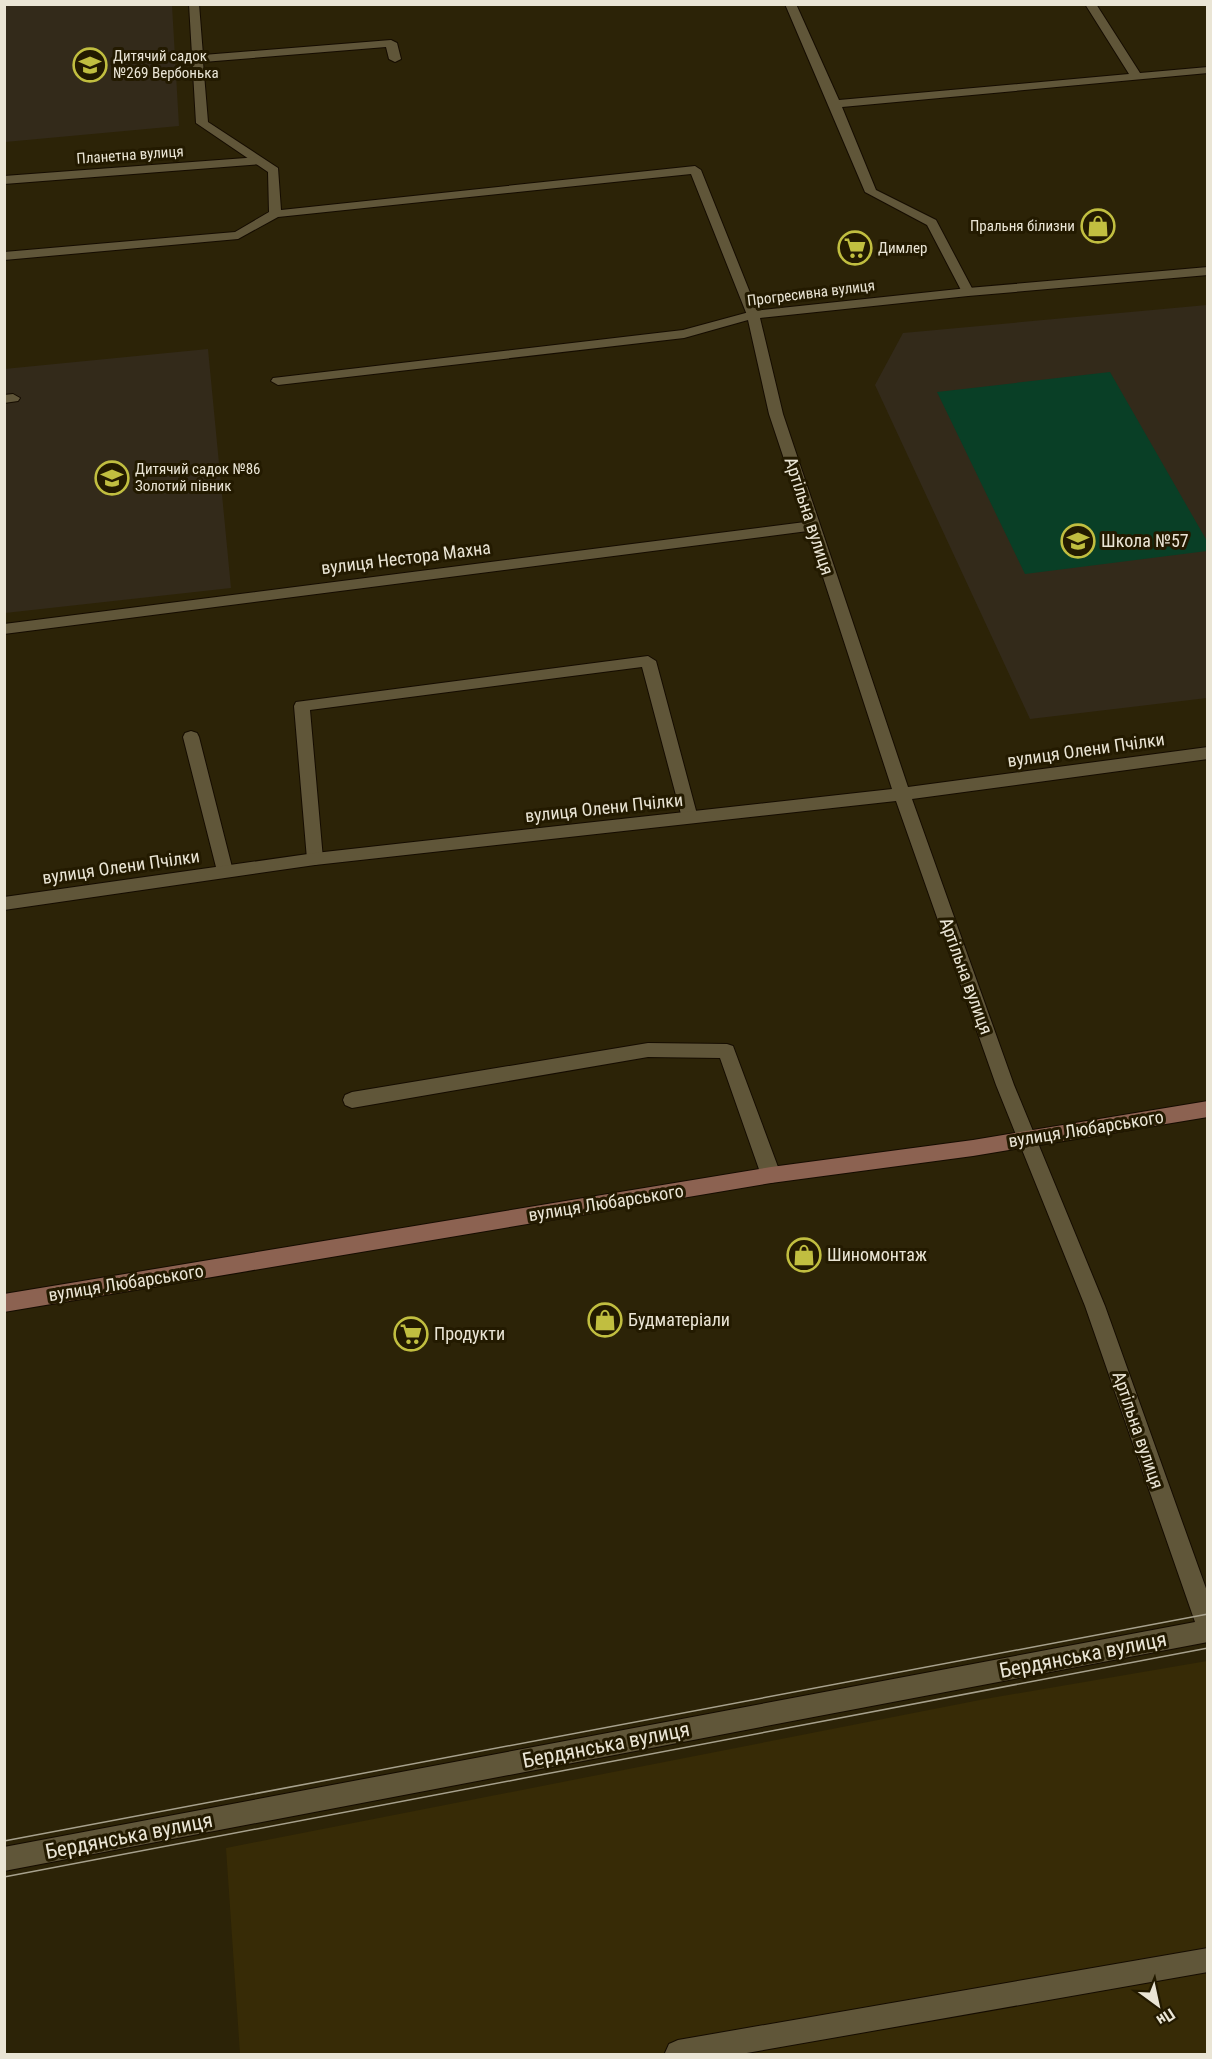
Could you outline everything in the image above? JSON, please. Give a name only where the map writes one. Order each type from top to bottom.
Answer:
[{"type":"main road","name":"вулиця Любарського","points":[[4,1303],[771,1175],[1027,1139],[1208,1109]]},
{"type":"street","points":[[4,256],[238,235],[275,214],[274,171],[202,123],[194,4]]},
{"type":"street","points":[[790,4],[871,192],[932,223],[968,292]]},
{"type":"street","points":[[1089,4],[1137,76]]},
{"type":"street","points":[[199,59],[391,43],[395,59]]},
{"type":"street","points":[[835,104],[1208,70]]},
{"type":"street","name":"Планетна вулиця","points":[[4,180],[258,160]]},
{"type":"street","name":"Артільна вулиця","points":[[275,214],[696,170],[753,315],[776,414],[902,794],[1005,1085],[1095,1306],[1208,1629]]},
{"type":"street","name":"Прогресивна вулиця","points":[[278,381],[684,334],[753,315],[968,292],[1208,271]]},
{"type":"street","name":"вулиця Нестора Махна","points":[[4,629],[812,526]]},
{"type":"street","points":[[315,859],[302,706],[648,662],[690,818]]},
{"type":"street","points":[[190,737],[225,871]]},
{"type":"street","name":"вулиця Олени Пчілки","points":[[4,904],[315,859],[902,794],[1208,753]]},
{"type":"street","points":[[352,1100],[648,1050],[727,1051],[771,1175]]},
{"type":"street","name":"Бердянська вулиця","points":[[4,1859],[1208,1629]]},
{"type":"street","points":[[678,2053],[1208,1960]]},
{"type":"shaded area","name":"Дитячий садок №269 Вербонька","points":[[5,4],[172,5],[179,126],[5,142]]},
{"type":"shaded area","name":"Школа №57","points":[[1207,305],[1207,698],[1030,719],[875,385],[903,333]]},
{"type":"shaded area","name":"Дитячий садок №86 Золотий півник","points":[[208,349],[231,588],[5,613],[4,369]]},
{"type":"shaded area","points":[[1207,1661],[1207,2054],[240,2054],[226,1848],[985,1699]]},
{"type":"green space","points":[[1110,372],[1207,541],[1207,551],[1025,574],[937,392]]},
{"type":"tram line","points":[[4,1841],[1208,1614]]},
{"type":"tram line","points":[[4,1877],[1208,1648]]},
{"type":"place","name":"Дитячий садок №269 Вербонька","points":[[90,65]]},
{"type":"place","name":"Пральня білизни","points":[[1098,226]]},
{"type":"place","name":"Димлер","points":[[855,248]]},
{"type":"place","name":"Дитячий садок №86 Золотий півник","points":[[112,478]]},
{"type":"place","name":"Школа №57","points":[[1078,541]]},
{"type":"place","name":"Шиномонтаж","points":[[804,1255]]},
{"type":"place","name":"Будматеріали","points":[[605,1320]]},
{"type":"place","name":"Продукти","points":[[411,1334]]}]
